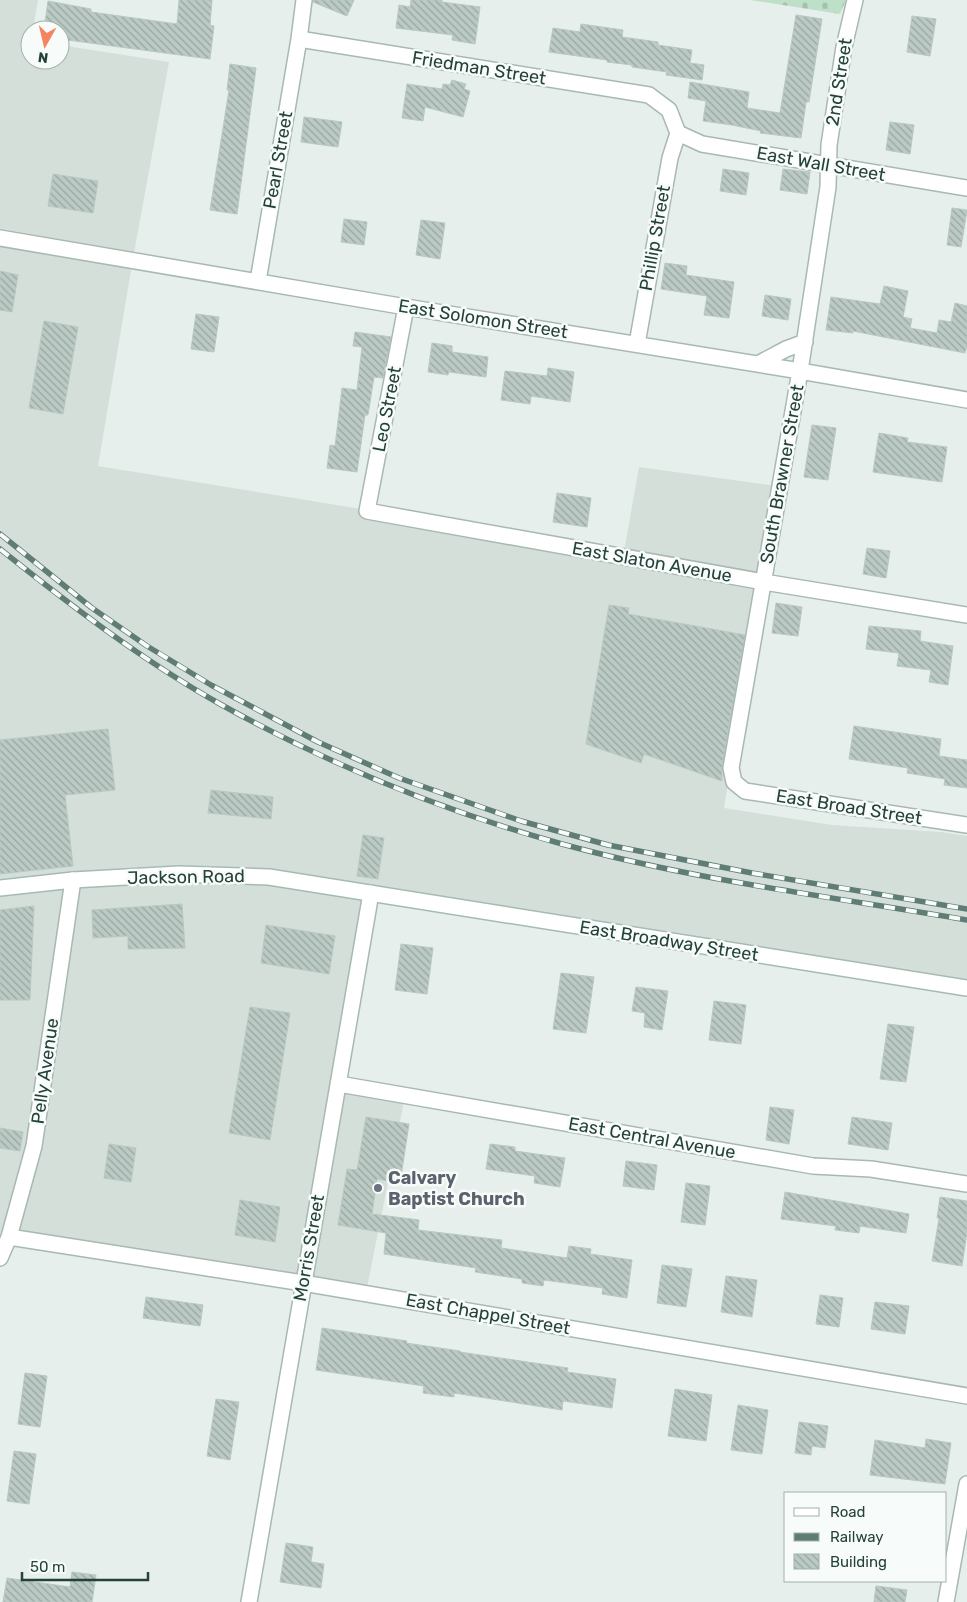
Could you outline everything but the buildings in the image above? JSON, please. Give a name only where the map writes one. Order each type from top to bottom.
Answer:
[{"type":"street","points":[[299,39],[304,0]]},
{"type":"street","name":"2nd Street","points":[[828,166],[829,145],[843,56],[855,0]]},
{"type":"street","name":"Friedman Street","points":[[299,39],[649,95],[669,110],[678,133]]},
{"type":"street","name":"Pearl Street","points":[[258,281],[299,39]]},
{"type":"street","name":"East Wall Street","points":[[678,133],[702,144],[967,188]]},
{"type":"street","name":"Phillip Street","points":[[637,344],[670,158],[678,133]]},
{"type":"street","name":"South Brawner Street","points":[[734,782],[731,768],[805,342],[828,187],[828,166]]},
{"type":"street","name":"East Solomon Street","points":[[0,238],[967,400]]},
{"type":"street","name":"Leo Street","points":[[367,511],[406,307]]},
{"type":"street","points":[[758,364],[786,349],[805,342]]},
{"type":"street","name":"East Slaton Avenue","points":[[367,511],[764,582],[967,615]]},
{"type":"street","name":"East Broad Street","points":[[734,782],[745,791],[967,825]]},
{"type":"street","name":"Jackson Road","points":[[0,888],[73,880],[179,874],[269,877],[371,893]]},
{"type":"street","name":"Pelly Avenue","points":[[0,1258],[9,1237],[34,1146],[73,880]]},
{"type":"street","name":"East Broadway Street","points":[[371,893],[967,988]]},
{"type":"street","name":"Morris Street","points":[[249,1602],[371,893]]},
{"type":"street","name":"East Central Avenue","points":[[338,1084],[813,1166],[872,1169],[967,1184]]},
{"type":"street","name":"East Chappel Street","points":[[9,1237],[303,1283],[967,1396]]},
{"type":"street","points":[[946,1602],[967,1484]]},
{"type":"shaded area","points":[[0,0],[38,0],[35,20],[20,20],[20,70],[70,70],[70,47],[169,62],[98,466],[624,552],[639,467],[777,486],[724,808],[832,825],[941,832],[967,836],[967,987],[374,890],[343,1083],[405,1096],[367,1288],[306,1282],[0,1233]]},
{"type":"green space","points":[[750,0],[846,0],[840,14]]},
{"type":"railway","points":[[0,534],[92,608],[147,646],[211,685],[318,742],[399,778],[521,821],[608,845],[752,873],[967,909]]},
{"type":"railway","points":[[0,549],[107,631],[163,669],[220,704],[302,747],[430,801],[518,831],[612,857],[763,887],[967,920]]},
{"type":"place","name":"Calvary Baptist Church","points":[[378,1188]]}]
